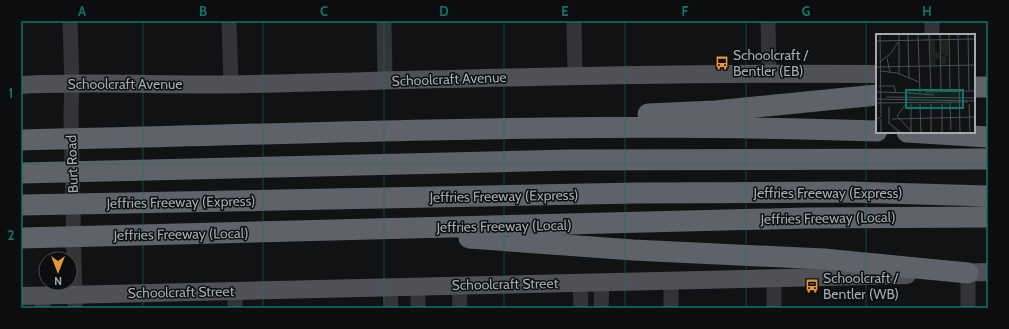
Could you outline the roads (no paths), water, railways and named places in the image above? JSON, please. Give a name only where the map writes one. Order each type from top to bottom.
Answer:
[{"type":"highway","points":[[975,87],[988,87]]},
{"type":"highway","points":[[444,130],[526,121],[715,111],[876,95]]},
{"type":"highway","points":[[21,140],[540,128],[760,127],[876,131]]},
{"type":"highway","points":[[923,133],[988,137]]},
{"type":"highway","points":[[21,173],[569,160],[988,159]]},
{"type":"highway","name":"Jeffries Freeway (Express)","points":[[21,205],[645,193],[849,192],[988,196]]},
{"type":"highway","name":"Jeffries Freeway (Local)","points":[[21,238],[807,218],[988,217]]},
{"type":"highway","points":[[205,233],[257,240],[465,238],[633,250],[824,259],[968,273]]},
{"type":"main road","name":"Schoolcraft Avenue","points":[[21,85],[231,85],[575,76],[769,73],[876,74]]},
{"type":"main road","points":[[975,77],[988,78]]},
{"type":"main road","name":"Schoolcraft Street","points":[[21,296],[44,302],[235,299],[390,287],[988,272]]},
{"type":"street","name":"Burt Road","points":[[70,21],[75,301]]},
{"type":"street","points":[[229,21],[231,85]]},
{"type":"street","points":[[384,21],[385,81]]},
{"type":"street","points":[[574,21],[575,76]]},
{"type":"street","points":[[768,21],[769,73]]},
{"type":"street","points":[[932,21],[932,34]]},
{"type":"street","points":[[968,273],[968,308]]},
{"type":"street","points":[[774,278],[774,308]]},
{"type":"street","points":[[671,280],[672,308]]},
{"type":"street","points":[[580,282],[581,308]]},
{"type":"street","points":[[601,308],[602,282]]},
{"type":"street","points":[[459,285],[460,308]]},
{"type":"street","points":[[418,286],[418,308]]},
{"type":"street","points":[[390,287],[391,308]]},
{"type":"place","name":"Schoolcraft / Bentler (EB)","points":[[722,63]]},
{"type":"place","name":"Schoolcraft / Bentler (WB)","points":[[812,286]]}]
